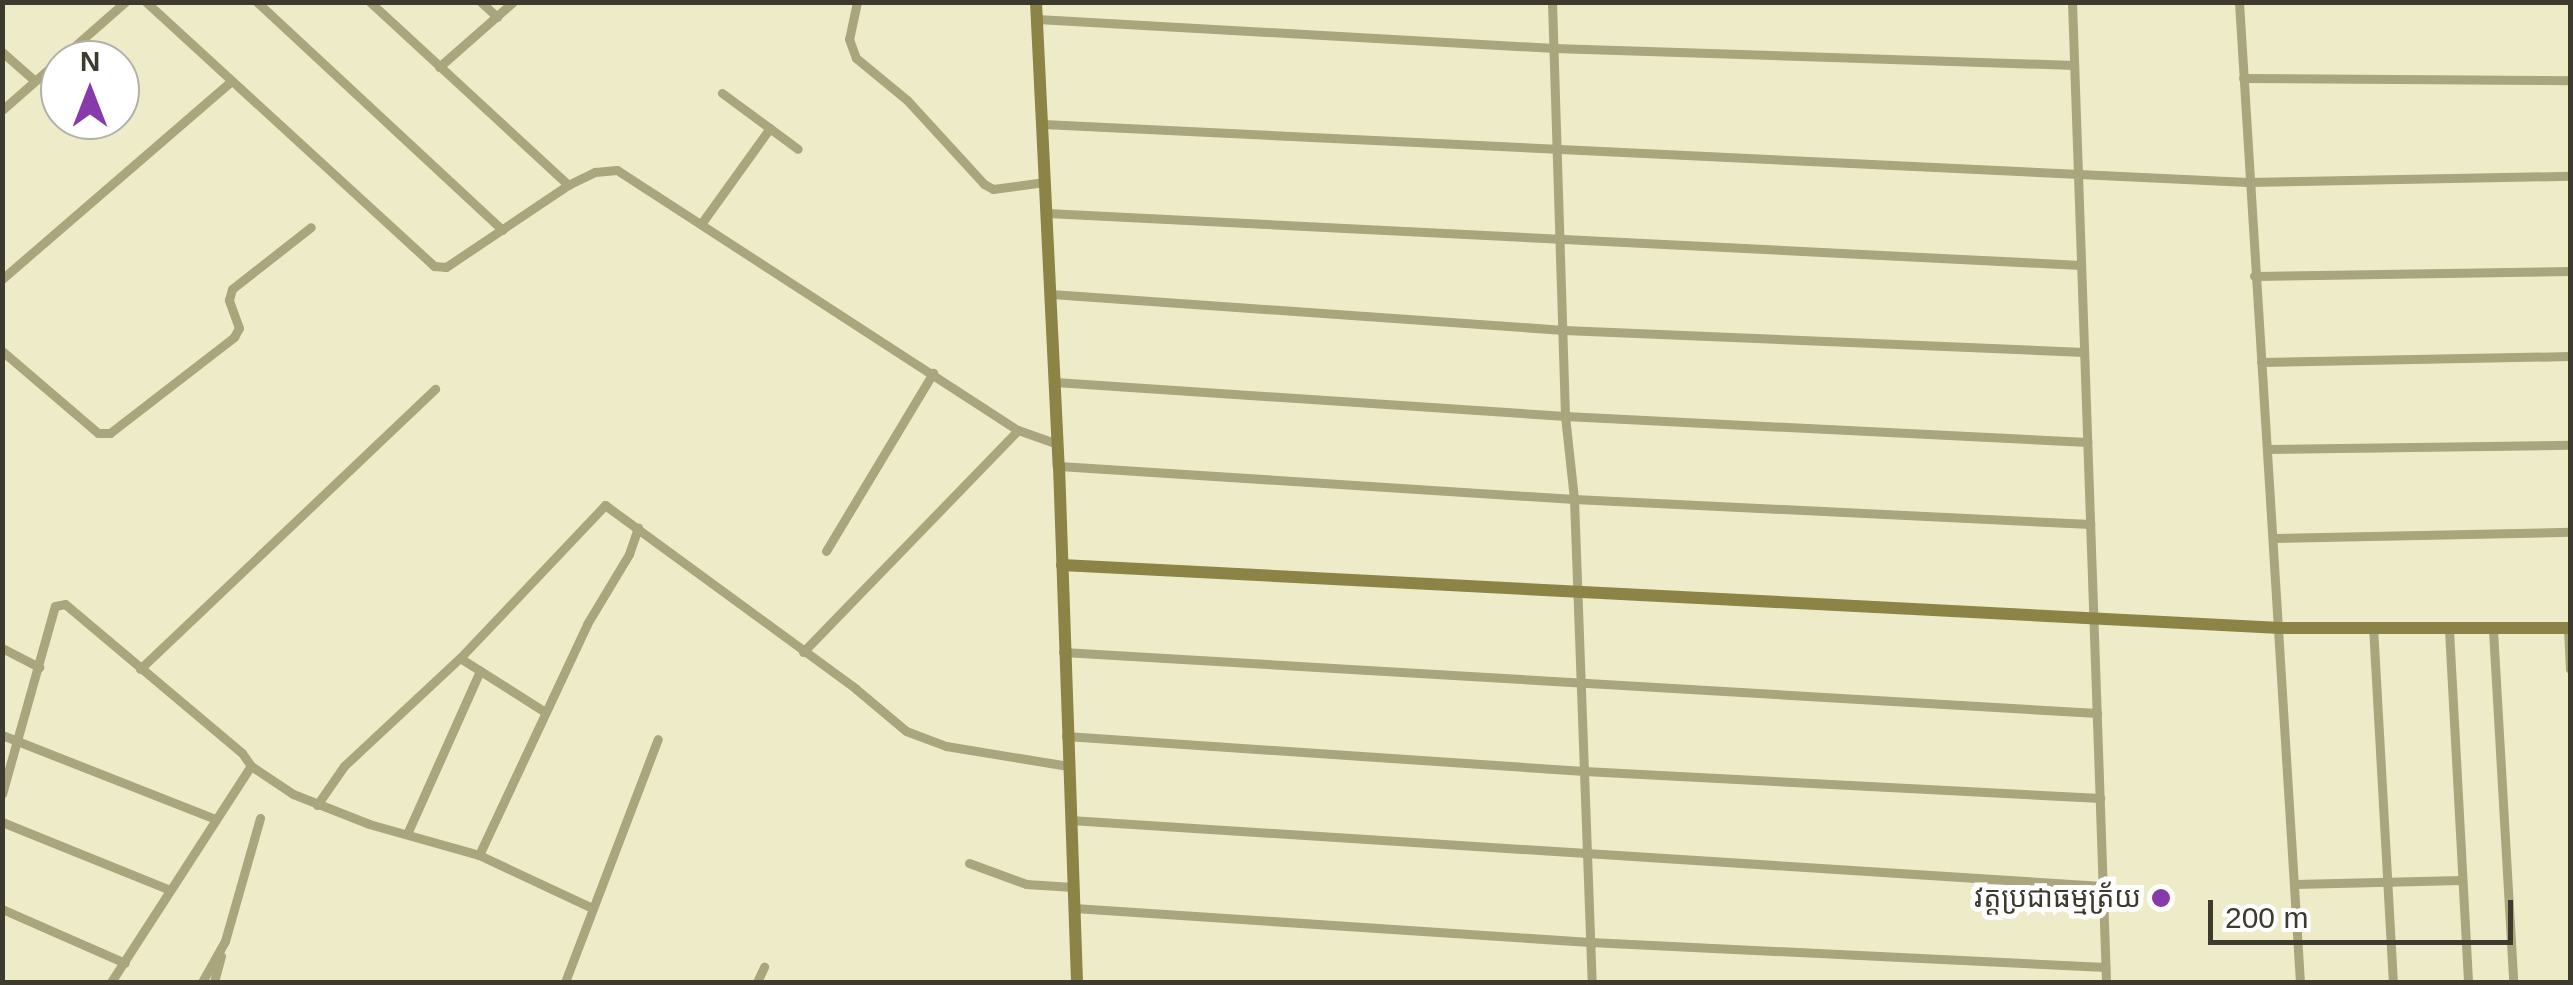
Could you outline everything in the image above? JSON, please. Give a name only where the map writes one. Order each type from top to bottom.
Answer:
[{"type":"street","points":[[2,110],[126,2]]},
{"type":"street","points":[[146,2],[425,261],[446,267],[568,185],[595,172],[617,170],[1018,430],[1058,444]]},
{"type":"street","points":[[257,2],[502,230]]},
{"type":"street","points":[[370,2],[568,185]]},
{"type":"street","points":[[481,2],[497,17]]},
{"type":"street","points":[[439,67],[513,2]]},
{"type":"street","points":[[857,2],[849,39],[856,58],[906,100],[984,184],[993,190],[1045,182]]},
{"type":"street","points":[[1036,2],[1059,466],[1077,982]]},
{"type":"street","points":[[1552,2],[1560,151],[1564,416],[1574,499],[1592,982]]},
{"type":"street","points":[[2072,2],[2106,982]]},
{"type":"street","points":[[2239,2],[2300,982]]},
{"type":"street","points":[[1037,19],[1554,48],[2074,65]]},
{"type":"street","points":[[2,52],[34,80]]},
{"type":"street","points":[[2243,78],[2570,80]]},
{"type":"street","points":[[2,279],[230,81]]},
{"type":"street","points":[[722,93],[798,149]]},
{"type":"street","points":[[1043,124],[2248,182],[2570,176]]},
{"type":"street","points":[[701,224],[770,128]]},
{"type":"street","points":[[1047,214],[2081,266]]},
{"type":"street","points":[[2,352],[98,433],[110,433],[234,337],[238,328],[229,300],[232,289],[310,227]]},
{"type":"street","points":[[2254,276],[2570,270]]},
{"type":"street","points":[[1051,294],[1564,330],[2084,352]]},
{"type":"street","points":[[2261,362],[2570,356]]},
{"type":"street","points":[[826,550],[933,373]]},
{"type":"street","points":[[1055,382],[1564,416],[2087,442]]},
{"type":"street","points":[[140,670],[436,389]]},
{"type":"street","points":[[803,652],[1018,430]]},
{"type":"street","points":[[2267,449],[2570,445]]},
{"type":"street","points":[[1059,466],[1574,499],[2090,524]]},
{"type":"street","points":[[316,805],[344,766],[460,658],[604,505],[914,735],[962,750],[1068,766]]},
{"type":"street","points":[[479,854],[609,582],[629,554],[638,528]]},
{"type":"street","points":[[2274,538],[2570,532]]},
{"type":"street","points":[[1062,565],[2280,628],[2569,628],[2570,669]]},
{"type":"street","points":[[2,794],[59,603],[242,754],[251,766],[316,805],[479,854],[590,907]]},
{"type":"street","points":[[2373,626],[2393,982]]},
{"type":"street","points":[[2449,630],[2468,982]]},
{"type":"street","points":[[2493,630],[2514,982]]},
{"type":"street","points":[[2,648],[39,667]]},
{"type":"street","points":[[1063,652],[2096,712]]},
{"type":"street","points":[[460,658],[545,712]]},
{"type":"street","points":[[406,834],[480,671]]},
{"type":"street","points":[[2,735],[215,819]]},
{"type":"street","points":[[1066,736],[1584,771],[2100,798]]},
{"type":"street","points":[[565,982],[590,907],[658,739]]},
{"type":"street","points":[[111,982],[251,766]]},
{"type":"street","points":[[214,982],[260,818]]},
{"type":"street","points":[[1070,820],[2103,886]]},
{"type":"street","points":[[2,822],[170,890]]},
{"type":"street","points":[[970,864],[1026,884],[1073,887]]},
{"type":"street","points":[[2295,884],[2461,880]]},
{"type":"street","points":[[1074,908],[1590,942],[2106,968]]},
{"type":"street","points":[[2,910],[125,963]]},
{"type":"street","points":[[202,982],[225,942]]},
{"type":"street","points":[[757,982],[764,967]]},
{"type":"place","name":"វត្តប្រជាធម្មត្រ័យ","points":[[2161,898]]}]
